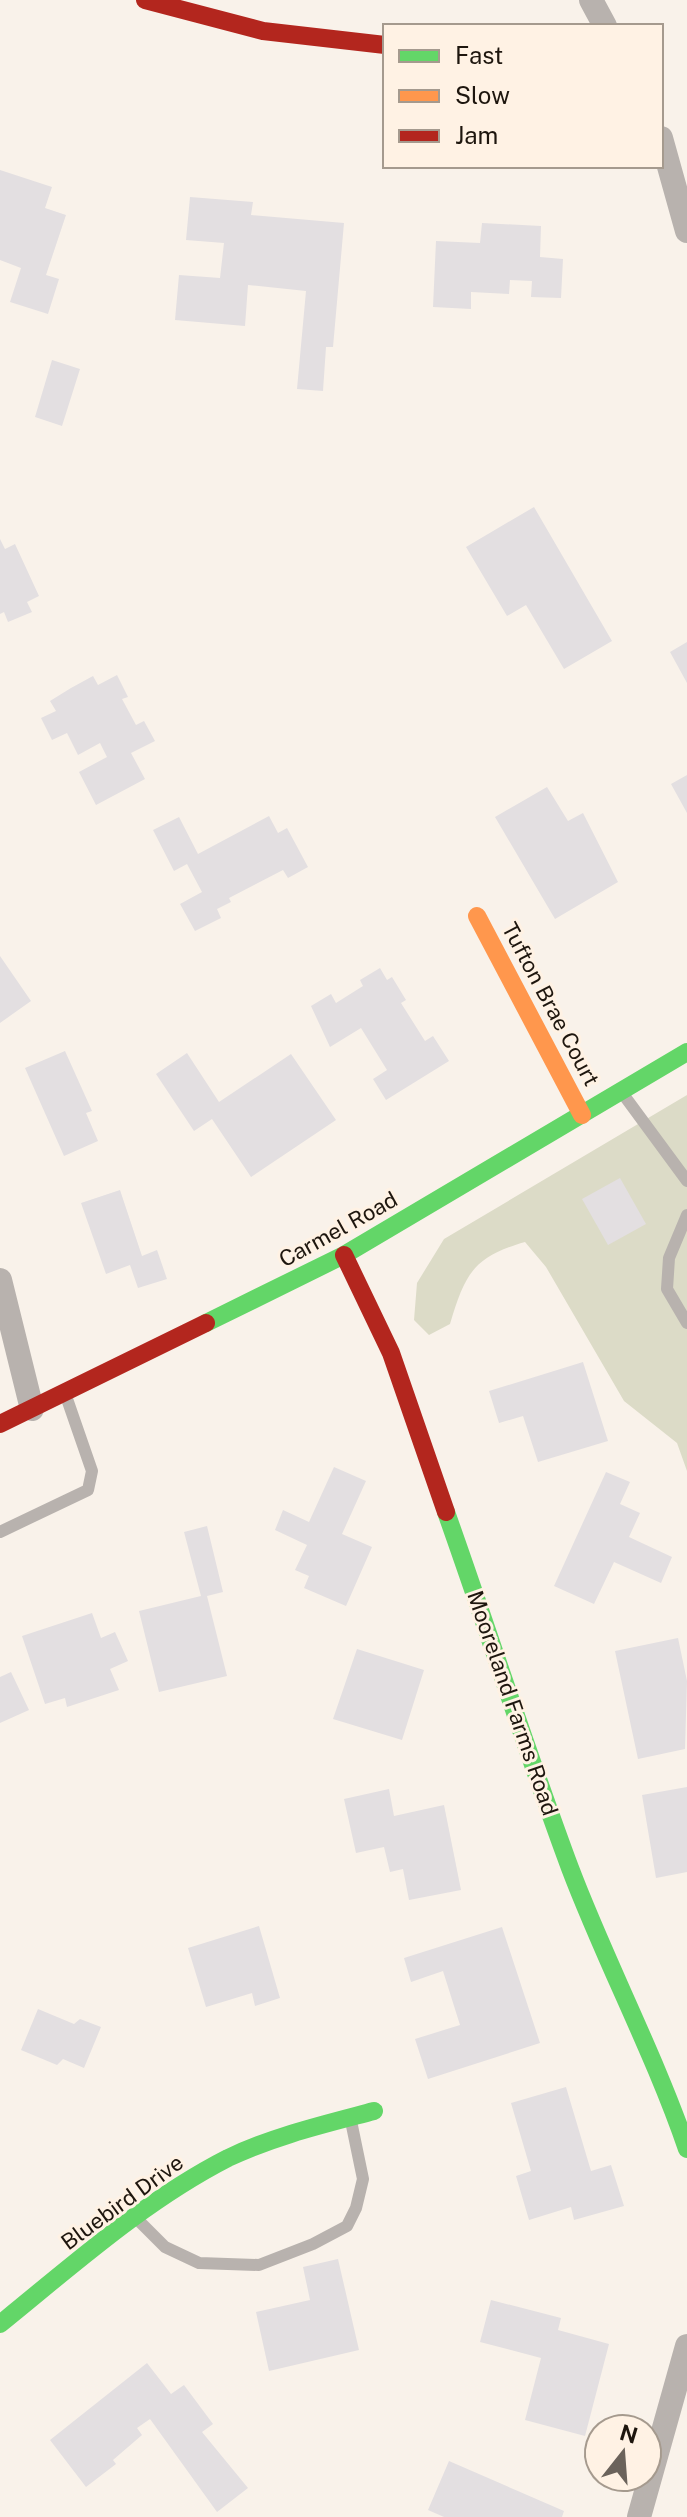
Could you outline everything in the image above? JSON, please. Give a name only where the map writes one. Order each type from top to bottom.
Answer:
[{"type":"street","points":[[145,0],[238,28],[313,41],[383,45]]},
{"type":"street","points":[[591,0],[604,24]]},
{"type":"street","points":[[663,145],[687,231]]},
{"type":"street","name":"Tufton Brae Court","points":[[477,916],[582,1115]]},
{"type":"street","name":"Carmel Road","points":[[0,1424],[344,1255],[687,1052]]},
{"type":"street","name":"Mooreland Farms Road","points":[[344,1255],[391,1353],[570,1867],[616,1983],[672,2105],[687,2149]]},
{"type":"street","points":[[0,1280],[32,1409]]},
{"type":"street","name":"Bluebird Drive","points":[[0,2324],[171,2191],[229,2158],[292,2133],[374,2111]]},
{"type":"street","points":[[639,2517],[687,2346]]},
{"type":"lane","points":[[621,1092],[687,1181]]},
{"type":"lane","points":[[687,1215],[669,1258],[667,1289],[687,1323]]},
{"type":"lane","points":[[0,1532],[88,1490],[92,1471],[65,1393]]},
{"type":"lane","points":[[135,2218],[165,2247],[199,2263],[259,2265],[313,2244],[347,2226],[356,2208],[363,2179],[350,2117]]},
{"type":"green space","points":[[687,1095],[687,1471],[677,1443],[624,1401],[546,1267],[525,1242],[482,1261],[467,1280],[450,1324],[429,1335],[414,1320],[417,1283],[444,1239]]},
{"type":"building","points":[[0,170],[52,187],[45,208],[66,215],[46,275],[59,279],[48,314],[10,302],[21,268],[0,260]]},
{"type":"building","points":[[190,197],[253,202],[251,215],[344,223],[333,347],[326,347],[323,391],[297,389],[306,291],[248,285],[245,326],[175,320],[179,275],[220,278],[224,243],[186,240]]},
{"type":"building","points":[[482,223],[541,226],[540,257],[563,259],[561,298],[531,297],[532,281],[510,280],[509,294],[471,292],[471,309],[433,307],[436,241],[480,243]]},
{"type":"building","points":[[52,360],[80,369],[62,426],[35,417]]},
{"type":"building","points":[[534,507],[612,641],[564,669],[526,605],[507,616],[466,547]]},
{"type":"building","points":[[0,539],[5,549],[15,544],[39,596],[27,602],[32,612],[8,622],[4,612],[0,614]]},
{"type":"building","points":[[687,642],[687,683],[670,652]]},
{"type":"building","points":[[117,675],[128,697],[122,699],[136,725],[144,721],[155,741],[131,753],[145,779],[96,805],[79,772],[107,757],[100,743],[78,755],[67,733],[52,740],[41,718],[56,711],[50,701],[71,688],[93,676],[98,685]]},
{"type":"building","points":[[687,775],[687,813],[671,784]]},
{"type":"building","points":[[547,787],[568,821],[583,813],[618,882],[555,919],[495,817]]},
{"type":"building","points":[[269,816],[278,833],[287,828],[308,867],[288,878],[283,870],[229,898],[231,902],[217,909],[221,918],[195,931],[180,904],[202,892],[187,864],[174,871],[153,830],[179,817],[198,854]]},
{"type":"building","points":[[0,956],[31,1001],[0,1023]]},
{"type":"building","points":[[380,968],[387,980],[392,977],[406,1000],[401,1003],[425,1041],[433,1036],[449,1061],[386,1100],[373,1079],[387,1070],[361,1028],[330,1047],[311,1006],[331,994],[336,1003],[363,986],[360,980]]},
{"type":"building","points":[[65,1051],[92,1111],[86,1113],[98,1141],[64,1156],[25,1068]]},
{"type":"building","points":[[187,1053],[219,1102],[291,1054],[336,1120],[251,1177],[212,1119],[194,1131],[156,1074]]},
{"type":"building","points":[[620,1178],[646,1224],[608,1245],[582,1199]]},
{"type":"building","points":[[120,1190],[142,1256],[157,1250],[167,1279],[138,1288],[130,1265],[106,1274],[81,1203]]},
{"type":"building","points":[[583,1362],[608,1441],[538,1462],[523,1416],[499,1423],[489,1391]]},
{"type":"building","points":[[334,1467],[366,1481],[342,1534],[372,1547],[346,1606],[304,1588],[309,1576],[295,1570],[307,1545],[275,1530],[283,1510],[309,1522]]},
{"type":"building","points":[[606,1472],[630,1482],[620,1504],[640,1513],[629,1537],[672,1557],[661,1583],[614,1562],[594,1604],[554,1586]]},
{"type":"building","points":[[207,1526],[223,1592],[207,1596],[227,1676],[159,1692],[139,1611],[201,1596],[184,1532]]},
{"type":"building","points":[[92,1613],[101,1638],[115,1632],[128,1661],[110,1669],[119,1690],[67,1707],[65,1698],[45,1704],[22,1636]]},
{"type":"building","points":[[678,1638],[687,1681],[685,1749],[638,1759],[615,1651]]},
{"type":"building","points":[[357,1649],[424,1670],[402,1740],[333,1719]]},
{"type":"building","points":[[11,1672],[29,1710],[0,1723],[0,1677]]},
{"type":"building","points":[[687,1787],[687,1872],[656,1878],[642,1795]]},
{"type":"building","points":[[389,1789],[394,1816],[444,1805],[461,1890],[409,1900],[403,1869],[390,1872],[384,1847],[356,1853],[344,1799]]},
{"type":"building","points":[[259,1926],[280,1998],[255,2006],[252,1993],[206,2007],[188,1948]]},
{"type":"building","points":[[502,1927],[540,2043],[428,2079],[415,2039],[460,2025],[443,1971],[411,1982],[404,1958]]},
{"type":"building","points":[[38,2009],[74,2024],[80,2019],[101,2027],[84,2068],[63,2059],[57,2065],[21,2050]]},
{"type":"building","points":[[566,2087],[591,2171],[611,2165],[624,2206],[574,2220],[571,2207],[529,2220],[516,2176],[531,2171],[511,2103]]},
{"type":"building","points":[[338,2259],[359,2350],[269,2371],[256,2312],[310,2300],[303,2267]]},
{"type":"building","points":[[491,2300],[561,2318],[558,2330],[609,2344],[591,2413],[583,2413],[583,2435],[525,2420],[541,2358],[480,2342]]},
{"type":"building","points":[[147,2363],[171,2394],[184,2385],[213,2424],[202,2432],[248,2488],[217,2512],[150,2419],[137,2428],[142,2435],[113,2460],[116,2464],[86,2487],[50,2440]]},
{"type":"building","points":[[449,2461],[564,2511],[562,2517],[444,2517],[428,2510]]},
{"type":"traffic: fast","points":[[206,1323],[344,1255],[687,1052]]},
{"type":"traffic: fast","points":[[446,1512],[570,1868],[687,2149]]},
{"type":"traffic: fast","points":[[0,2324],[110,2235],[197,2175],[263,2143],[374,2111]]},
{"type":"traffic: slow","points":[[477,916],[582,1115]]},
{"type":"traffic: jam","points":[[145,0],[263,31],[383,45]]},
{"type":"traffic: jam","points":[[344,1255],[391,1353],[446,1512]]},
{"type":"traffic: jam","points":[[0,1424],[206,1323]]}]
